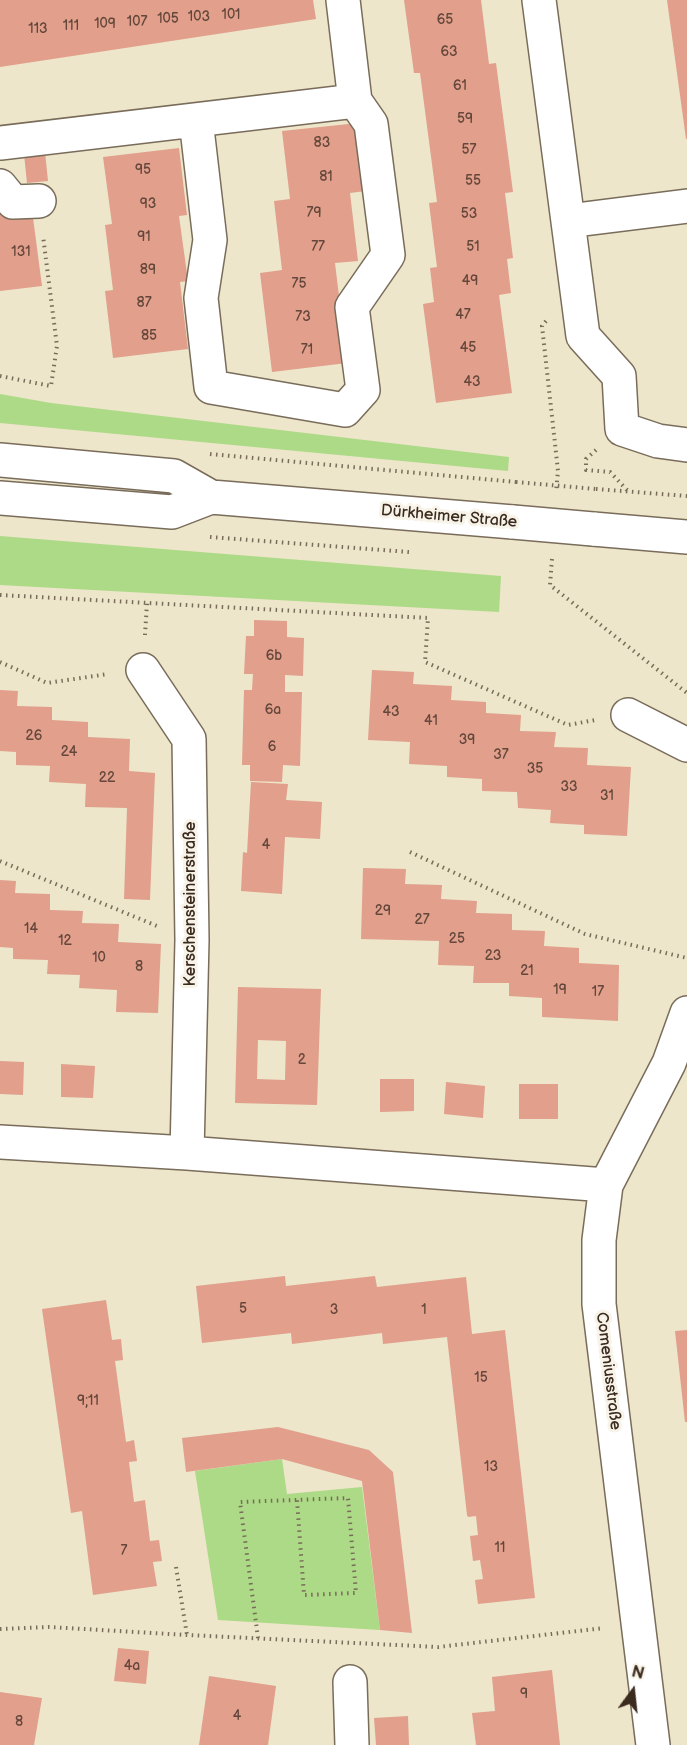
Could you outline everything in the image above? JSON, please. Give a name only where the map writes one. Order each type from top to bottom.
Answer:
[{"type":"street","points":[[196,120],[210,240],[201,298],[211,387],[345,410],[363,390],[352,308],[388,255],[371,124],[355,101],[343,0]]},
{"type":"street","points":[[539,0],[583,336],[619,376],[622,429],[658,441],[687,445]]},
{"type":"street","points":[[0,143],[355,101]]},
{"type":"street","points":[[0,186],[13,202],[39,201]]},
{"type":"street","points":[[568,221],[687,206]]},
{"type":"street","name":"Dürkheimer Straße","points":[[0,460],[174,476],[211,497],[687,537]]},
{"type":"street","name":"Dürkheimer Straße","points":[[0,498],[172,512],[211,497]]},
{"type":"street","name":"Kerschensteinerstraße","points":[[143,670],[189,739],[192,940],[187,1153]]},
{"type":"street","points":[[628,715],[687,745]]},
{"type":"street","name":"Comeniusstraße","points":[[653,1745],[599,1304],[599,1240],[606,1185],[669,1063],[687,1013]]},
{"type":"street","points":[[0,1142],[187,1153],[606,1185]]},
{"type":"street","points":[[350,1682],[352,1745]]},
{"type":"path","points":[[0,376],[51,386],[57,345],[39,201]]},
{"type":"path","points":[[542,326],[558,471]]},
{"type":"path","points":[[200,453],[687,496]]},
{"type":"path","points":[[594,471],[610,472],[629,492]]},
{"type":"path","points":[[201,536],[415,552]]},
{"type":"path","points":[[550,585],[687,693]]},
{"type":"path","points":[[0,595],[428,618],[425,662],[568,725],[628,715]]},
{"type":"path","points":[[0,662],[47,683],[143,670]]},
{"type":"path","points":[[410,852],[585,934],[687,958]]},
{"type":"path","points":[[0,861],[192,940]]},
{"type":"path","points":[[258,1638],[240,1502],[348,1498],[357,1593],[304,1595],[297,1500]]},
{"type":"path","points":[[177,1567],[187,1635]]},
{"type":"path","points":[[0,1629],[49,1627],[438,1647],[608,1627]]},
{"type":"green space","points":[[0,394],[51,403],[509,457],[508,471],[0,423]]},
{"type":"green space","points":[[0,536],[501,576],[499,612],[0,585]]},
{"type":"green space","points":[[282,1459],[287,1494],[362,1487],[380,1630],[218,1620],[195,1471]]},
{"type":"building","points":[[0,0],[313,0],[316,19],[0,67]]},
{"type":"building","points":[[404,0],[481,0],[489,64],[496,63],[513,192],[505,193],[513,258],[507,259],[511,293],[499,295],[512,393],[436,403],[423,304],[434,302],[430,268],[437,267],[429,203],[437,202],[420,73],[414,73]]},
{"type":"building","points":[[667,0],[687,0],[687,139],[686,139]]},
{"type":"building","points":[[358,123],[366,191],[350,193],[358,261],[335,263],[347,363],[272,372],[260,273],[282,270],[274,201],[290,199],[282,131]]},
{"type":"building","points":[[179,148],[187,215],[179,216],[188,281],[180,282],[188,349],[113,358],[105,291],[113,290],[105,225],[112,224],[103,157]]},
{"type":"building","points":[[45,152],[48,181],[27,183],[24,154]]},
{"type":"building","points":[[32,210],[42,286],[0,291],[0,214]]},
{"type":"building","points":[[254,620],[287,621],[287,637],[304,638],[303,676],[285,675],[285,692],[302,692],[300,766],[283,765],[282,782],[250,781],[250,765],[242,765],[244,690],[252,690],[253,674],[244,674],[246,636],[254,636]]},
{"type":"building","points":[[372,670],[414,672],[413,684],[452,686],[451,700],[486,702],[486,713],[521,715],[520,731],[556,732],[554,747],[588,748],[587,765],[631,767],[627,836],[584,834],[584,825],[550,823],[551,810],[518,808],[517,792],[482,791],[482,779],[447,777],[447,766],[409,764],[410,742],[368,740]]},
{"type":"building","points":[[0,690],[18,691],[17,706],[52,707],[52,720],[88,722],[88,737],[130,739],[129,771],[155,773],[150,900],[124,899],[127,808],[85,807],[86,784],[49,782],[50,766],[16,765],[16,752],[0,751]]},
{"type":"building","points":[[251,782],[288,784],[286,800],[322,802],[320,839],[285,837],[282,894],[241,891],[243,852],[247,853]]},
{"type":"building","points":[[363,868],[406,869],[405,884],[442,885],[441,899],[477,901],[476,913],[512,914],[512,930],[545,931],[544,946],[579,948],[579,963],[619,965],[618,1021],[542,1017],[542,998],[509,996],[509,983],[473,983],[474,966],[438,965],[439,941],[361,939]]},
{"type":"building","points":[[0,880],[16,881],[15,893],[50,894],[50,910],[83,911],[82,923],[119,924],[118,942],[161,944],[158,1013],[116,1012],[117,990],[79,988],[80,975],[47,974],[48,960],[13,959],[13,948],[0,947]]},
{"type":"building","points":[[238,987],[321,989],[317,1105],[235,1103]],"holes":[[[258,1040],[286,1041],[285,1080],[257,1079]]]},
{"type":"building","points":[[0,1061],[24,1062],[23,1095],[0,1094]]},
{"type":"building","points":[[61,1064],[95,1066],[93,1098],[61,1097]]},
{"type":"building","points":[[380,1079],[414,1079],[414,1111],[380,1112]]},
{"type":"building","points":[[446,1082],[485,1086],[483,1118],[444,1114]]},
{"type":"building","points":[[519,1084],[558,1084],[558,1119],[519,1119]]},
{"type":"building","points":[[285,1276],[286,1286],[375,1276],[377,1287],[466,1277],[472,1334],[505,1330],[535,1598],[478,1604],[475,1580],[483,1579],[480,1560],[473,1561],[470,1536],[478,1535],[476,1516],[468,1517],[467,1515],[447,1337],[383,1344],[382,1333],[292,1344],[291,1333],[202,1343],[196,1286]]},
{"type":"building","points":[[106,1300],[112,1340],[121,1339],[123,1360],[115,1361],[126,1442],[134,1440],[137,1461],[129,1462],[134,1502],[145,1500],[150,1541],[159,1540],[162,1561],[153,1562],[157,1586],[93,1595],[82,1511],[71,1513],[42,1309]]},
{"type":"building","points":[[687,1330],[687,1422],[685,1422],[675,1331]]},
{"type":"building","points":[[278,1427],[369,1450],[393,1472],[412,1633],[380,1630],[362,1481],[282,1459],[186,1472],[182,1438]]},
{"type":"building","points":[[118,1648],[149,1651],[146,1684],[114,1681]]},
{"type":"building","points":[[552,1670],[560,1745],[476,1745],[472,1713],[495,1711],[492,1677]]},
{"type":"building","points":[[209,1676],[276,1686],[268,1745],[199,1745]]},
{"type":"building","points":[[0,1692],[42,1698],[34,1745],[0,1745]]},
{"type":"building","points":[[408,1716],[409,1745],[376,1745],[374,1718]]}]
